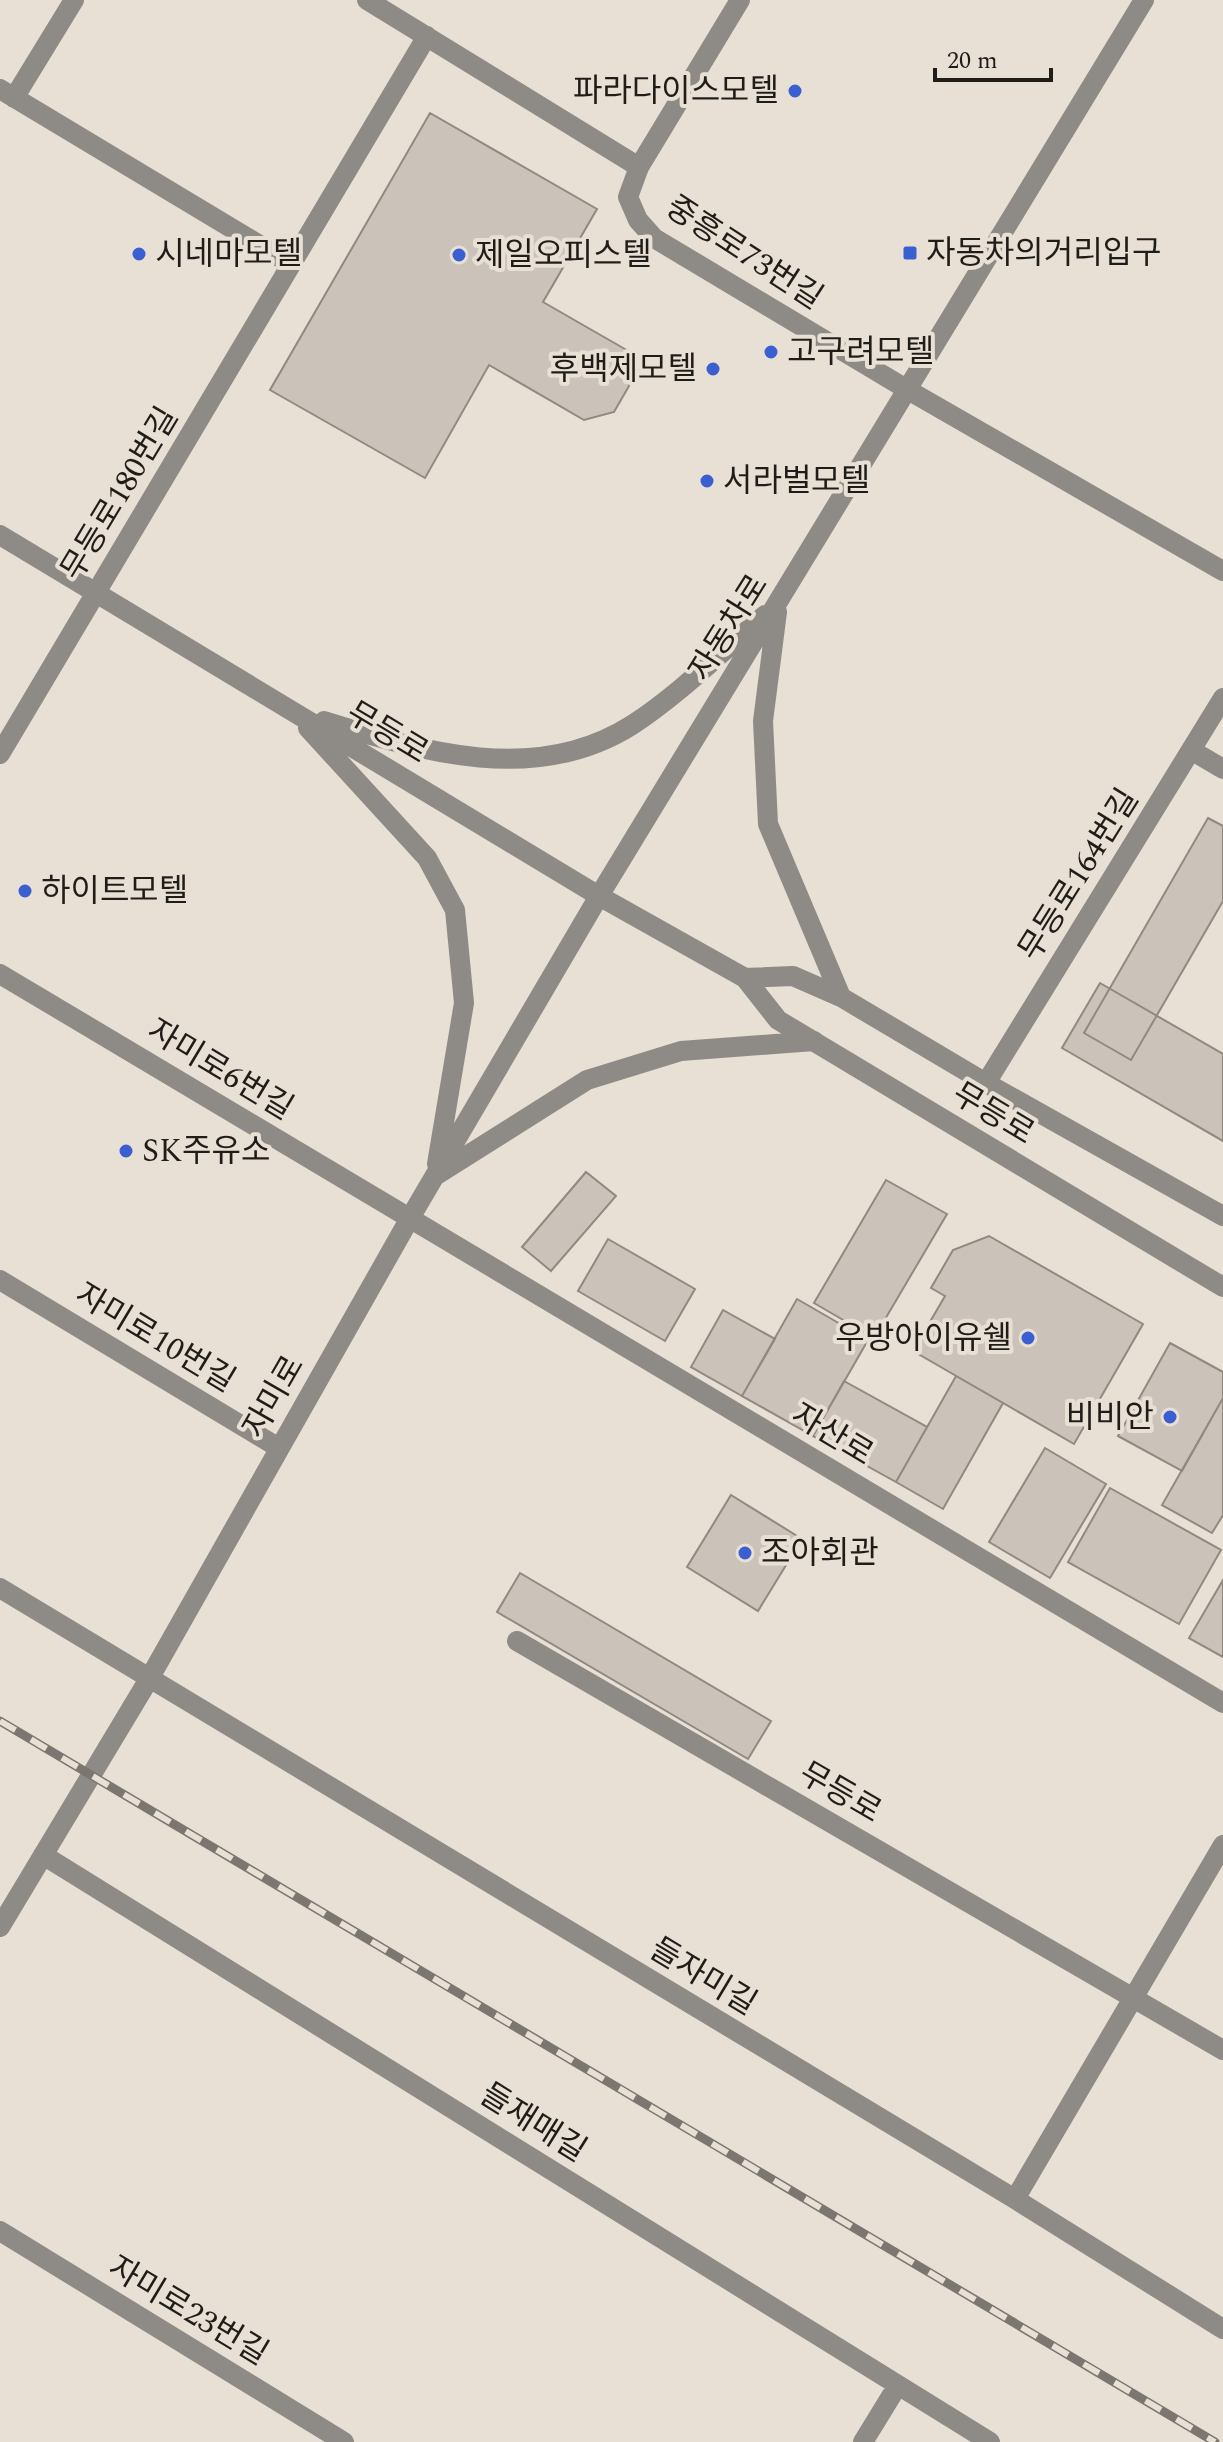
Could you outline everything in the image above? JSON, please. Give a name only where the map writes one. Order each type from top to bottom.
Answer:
[{"type":"street","points":[[74,0],[7,94],[291,264]]},
{"type":"street","name":"중흥로73번길","points":[[367,0],[639,167]]},
{"type":"street","name":"중흥로73번길","points":[[740,0],[639,167],[628,197],[638,220],[654,238],[908,390]]},
{"type":"street","name":"자동차로","points":[[599,896],[1144,0]]},
{"type":"street","name":"무등로180번길","points":[[0,754],[427,36]]},
{"type":"street","points":[[908,390],[1223,571]]},
{"type":"street","name":"무등로","points":[[0,535],[599,896],[745,978],[778,1020],[1223,1287]]},
{"type":"street","points":[[292,710],[418,750],[499,760],[566,755],[632,725],[778,605]]},
{"type":"street","points":[[778,605],[763,721],[768,824],[841,997]]},
{"type":"street","name":"무등로164번길","points":[[986,1083],[1223,698]]},
{"type":"street","points":[[292,710],[427,858],[455,910],[464,1003],[435,1176]]},
{"type":"street","points":[[1191,750],[1223,769]]},
{"type":"street","name":"자미로","points":[[0,1927],[9,1893],[43,1855],[149,1679],[410,1218],[599,896]]},
{"type":"street","name":"자미로6번길","points":[[0,974],[410,1218]]},
{"type":"street","name":"무등로","points":[[745,978],[793,976],[841,997],[986,1083],[1223,1216]]},
{"type":"street","points":[[435,1176],[587,1080],[681,1051],[814,1041]]},
{"type":"street","name":"자산로","points":[[410,1218],[1223,1703]]},
{"type":"street","name":"자미로10번길","points":[[0,1280],[279,1448]]},
{"type":"street","name":"들자미길","points":[[0,1588],[1015,2199],[1223,2329]]},
{"type":"street","name":"무등로","points":[[517,1641],[1223,2050]]},
{"type":"street","points":[[1015,2199],[1223,1845]]},
{"type":"street","name":"들재매길","points":[[43,1855],[990,2442]]},
{"type":"street","name":"자미로23번길","points":[[0,2231],[344,2442]]},
{"type":"street","points":[[863,2442],[898,2385]]},
{"type":"building","name":"제일오피스텔","points":[[430,113],[597,209],[543,302],[644,360],[614,412],[584,420],[489,365],[425,478],[270,390]]},
{"type":"building","points":[[1208,818],[1223,826],[1223,901],[1131,1060],[1084,1033]]},
{"type":"building","points":[[1100,983],[1223,1054],[1223,1141],[1062,1048]]},
{"type":"building","points":[[586,1172],[616,1196],[551,1271],[522,1247]]},
{"type":"building","points":[[886,1180],[947,1214],[874,1338],[814,1303]]},
{"type":"building","name":"우방아이유쉘","points":[[989,1236],[1143,1324],[1074,1444],[913,1351],[945,1296],[931,1288],[953,1250]]},
{"type":"building","points":[[608,1239],[695,1289],[665,1341],[578,1291]]},
{"type":"building","points":[[797,1299],[868,1340],[813,1436],[742,1396]]},
{"type":"building","points":[[723,1310],[775,1339],[742,1396],[691,1367]]},
{"type":"building","name":"비비안","points":[[1170,1343],[1223,1372],[1223,1398],[1182,1471],[1118,1436]]},
{"type":"building","points":[[956,1376],[1003,1403],[943,1509],[896,1482]]},
{"type":"building","points":[[844,1381],[927,1427],[896,1482],[813,1436]]},
{"type":"building","points":[[1223,1398],[1223,1515],[1212,1533],[1162,1505]]},
{"type":"building","points":[[1045,1448],[1106,1484],[1050,1578],[989,1542]]},
{"type":"building","points":[[1110,1488],[1221,1550],[1179,1624],[1068,1562]]},
{"type":"building","name":"조아회관","points":[[731,1495],[802,1539],[758,1611],[687,1567]]},
{"type":"building","points":[[520,1573],[771,1721],[748,1759],[497,1612]]},
{"type":"building","points":[[1223,1580],[1223,1657],[1189,1638]]},
{"type":"railway","points":[[0,1721],[1215,2442]]},
{"type":"place","name":"파라다이스모텔","points":[[795,91]]},
{"type":"place","name":"자동차의거리입구","points":[[910,253]]},
{"type":"place","name":"시네마모텔","points":[[139,254]]},
{"type":"place","name":"제일오피스텔","points":[[459,255]]},
{"type":"place","name":"고구려모텔","points":[[771,352]]},
{"type":"place","name":"후백제모텔","points":[[713,369]]},
{"type":"place","name":"서라벌모텔","points":[[707,481]]},
{"type":"place","name":"하이트모텔","points":[[25,891]]},
{"type":"place","name":"SK주유소","points":[[126,1151]]},
{"type":"place","name":"우방아이유쉘","points":[[1028,1338]]},
{"type":"place","name":"비비안","points":[[1170,1417]]},
{"type":"place","name":"조아회관","points":[[745,1553]]}]
